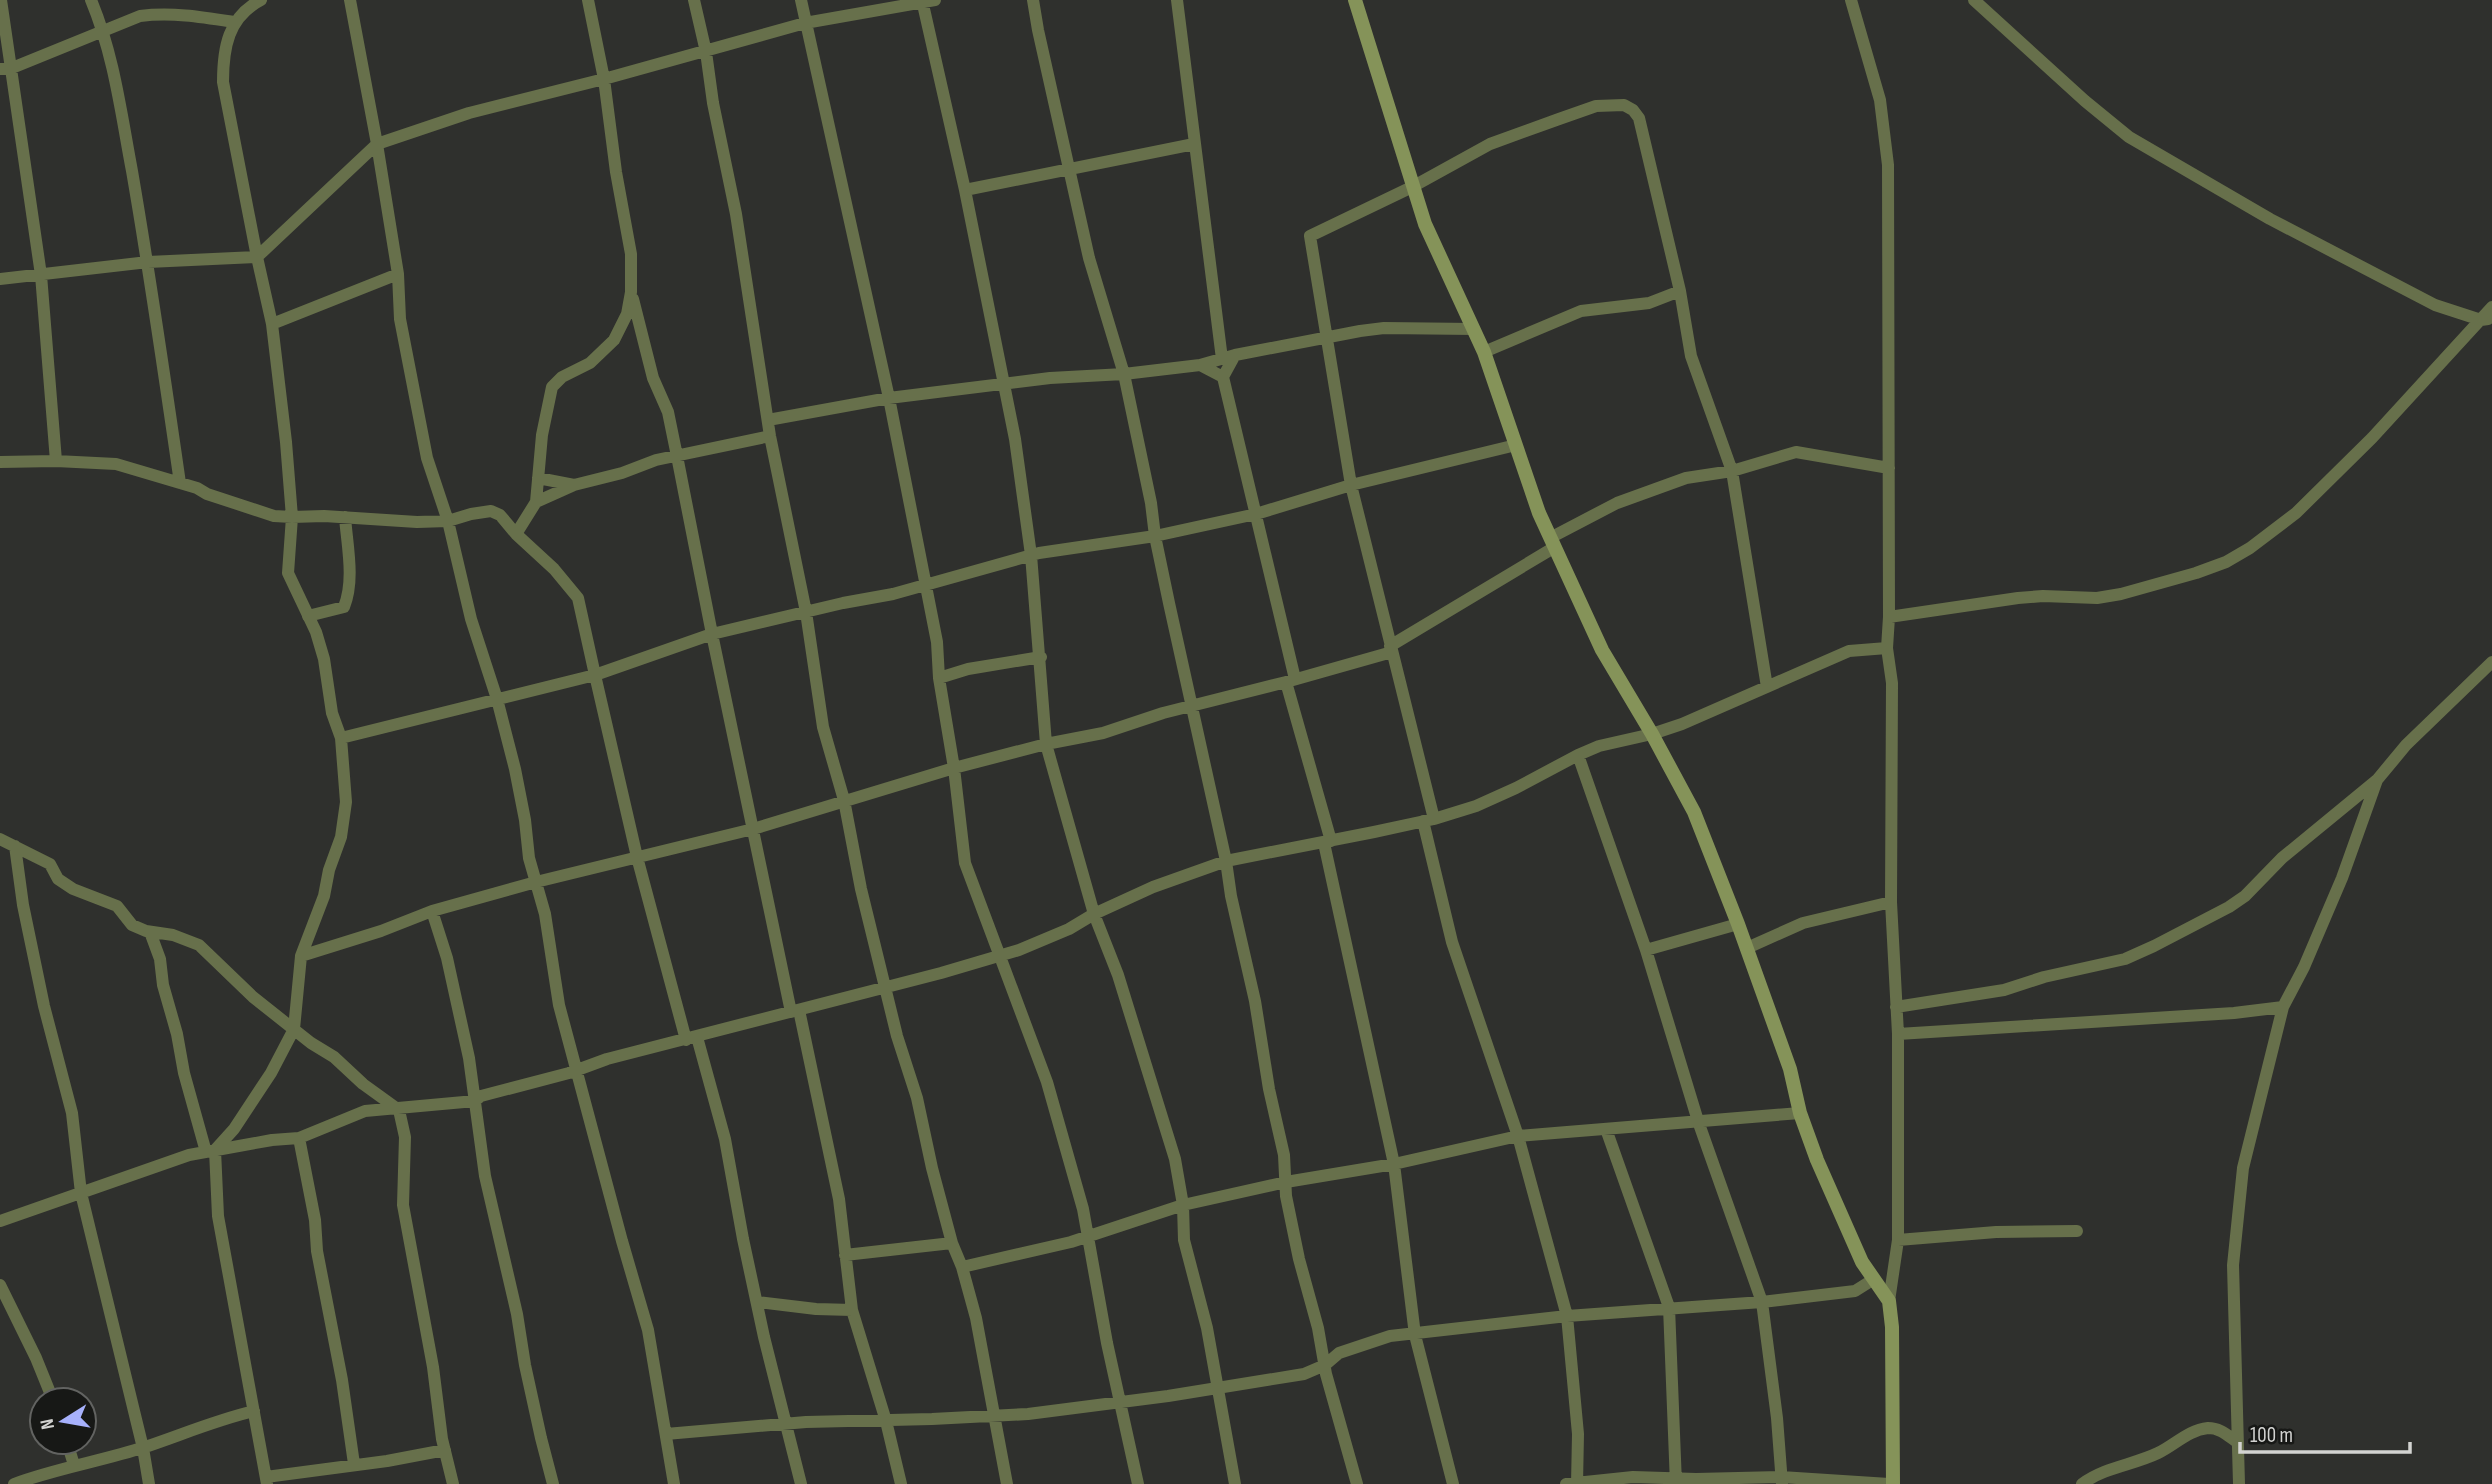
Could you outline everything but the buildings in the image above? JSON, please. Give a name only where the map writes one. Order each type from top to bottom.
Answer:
[{"type":"street","points":[[1,0],[6,69],[41,275],[56,461]]},
{"type":"street","points":[[350,0],[398,274],[400,319],[427,458],[448,521],[476,637],[497,699],[515,769],[529,858],[545,914],[559,1005],[648,1330],[674,1484]]},
{"type":"street","points":[[516,534],[536,502],[542,435],[552,387],[562,377],[590,363],[614,340],[628,314],[631,254],[589,0]]},
{"type":"street","points":[[694,0],[736,214],[770,436],[806,612],[822,727],[844,800],[861,889],[885,988],[917,1098],[952,1243],[962,1267],[982,1344],[1007,1484]]},
{"type":"street","points":[[801,0],[889,398],[937,642],[939,678],[954,768],[965,863],[1046,1082],[1083,1209],[1107,1343],[1138,1484]]},
{"type":"street","points":[[1033,0],[1089,258],[1124,374],[1151,503],[1155,536],[1255,1001],[1269,1089],[1284,1156],[1286,1196],[1299,1259],[1357,1484]]},
{"type":"street","points":[[1177,0],[1194,144],[1229,357],[1223,377],[1256,514],[1394,1164],[1415,1335],[1453,1484]]},
{"type":"street","points":[[1355,0],[1425,224],[1484,352],[1539,513],[1602,650],[1694,812],[1790,1069],[1800,1113],[1862,1262],[1889,1301]]},
{"type":"street","points":[[1767,687],[1732,471],[1691,356],[1680,291],[1639,118],[1633,110],[1623,106],[1596,106],[1490,144],[1412,187],[1310,236],[1351,485],[1429,820],[1452,942],[1518,1136],[1567,1316],[1577,1434],[1573,1484],[1633,1477],[1676,1481],[1696,1479],[1891,1484],[1892,1327],[1889,1301],[1898,1240],[1898,1034],[1891,902],[1892,683],[1887,648],[1888,165],[1880,100],[1851,0]]},
{"type":"street","points":[[1974,0],[2085,101],[2129,137],[2270,219],[2435,304],[2486,320]]},
{"type":"street","points":[[211,1151],[234,1129],[271,1073],[294,1029],[301,956],[324,896],[329,870],[341,836],[346,802],[341,738],[332,713],[324,659],[288,573],[292,517],[272,324],[223,82],[226,40],[234,22],[256,1]]},
{"type":"street","points":[[0,279],[148,262],[257,257],[377,144],[469,113],[706,52],[805,23],[927,1],[1015,439],[1031,555],[1046,744],[1094,914],[1118,975],[1175,1159],[1183,1205],[1184,1240],[1207,1328],[1235,1484]]},
{"type":"street","points":[[97,3],[117,92],[148,262],[180,483]]},
{"type":"street","points":[[6,69],[131,18],[159,13],[234,22]]},
{"type":"street","points":[[965,190],[1194,144]]},
{"type":"street","points":[[272,324],[398,274]]},
{"type":"street","points":[[1484,352],[1581,311],[1649,303],[1680,291]]},
{"type":"street","points":[[631,292],[653,378],[667,412],[753,829],[839,1199],[852,1310],[886,1421],[901,1484]]},
{"type":"street","points":[[1889,617],[2018,598],[2097,598],[2121,594],[2226,562],[2250,548],[2296,513],[2486,320],[2492,307]]},
{"type":"street","points":[[768,420],[889,398],[1004,386],[1050,378],[1124,374],[1200,365],[1360,331],[1384,328],[1474,329]]},
{"type":"street","points":[[1200,365],[1223,377]]},
{"type":"street","points":[[536,502],[574,485],[677,456],[770,436]]},
{"type":"street","points":[[341,738],[596,675],[712,634],[893,594],[1031,555],[1155,536],[1256,514],[1351,485],[1516,445]]},
{"type":"street","points":[[301,956],[381,931],[432,911],[536,882],[753,829],[954,768],[1046,744],[1103,733],[1191,706],[1290,681],[1391,649],[1617,503],[1686,478],[1732,471],[1796,453],[1889,468]]},
{"type":"street","points":[[0,462],[116,464],[197,488],[207,494],[274,516],[417,522],[448,521],[491,511],[500,515],[516,534],[554,569],[578,598],[637,857],[725,1139],[743,1239],[801,1484]]},
{"type":"street","points":[[538,478],[574,485]]},
{"type":"street","points":[[308,616],[344,607],[348,597],[345,517]]},
{"type":"street","points":[[0,1221],[189,1155],[299,1138],[365,1111],[475,1101],[481,1096],[577,1070],[607,1059],[1000,956],[1069,929],[1094,914],[1153,887],[1226,862],[1429,820],[1476,806],[1600,746],[1652,734],[1849,651],[1887,648]]},
{"type":"street","points":[[939,678],[1041,657]]},
{"type":"street","points":[[1896,1007],[2004,990],[2044,977],[2125,958],[2229,907],[2245,896],[2282,858],[2377,780],[2406,746],[2492,662]]},
{"type":"street","points":[[1578,755],[1646,950],[1698,1121],[1762,1302],[1777,1418],[1781,1481]]},
{"type":"street","points":[[2239,1484],[2233,1265],[2243,1168],[2283,1006],[2304,967],[2342,878],[2377,780]]},
{"type":"street","points":[[0,839],[51,864],[58,879],[73,889],[117,906],[132,925],[150,932],[173,935],[199,945],[253,997],[334,1057],[363,1084],[399,1110],[405,1137],[403,1205],[433,1367],[444,1450],[453,1484]]},
{"type":"street","points":[[15,846],[23,905],[44,1006],[72,1112],[81,1193],[143,1448],[149,1484]]},
{"type":"street","points":[[1747,948],[1803,923],[1891,902]]},
{"type":"street","points":[[432,911],[447,958],[469,1058],[485,1176],[517,1314],[538,1426],[553,1484]]},
{"type":"street","points":[[1646,950],[1738,924]]},
{"type":"street","points":[[150,932],[160,958],[163,985],[177,1034],[184,1073],[211,1151],[218,1216],[267,1480],[444,1450]]},
{"type":"street","points":[[1898,1034],[2234,1013],[2283,1006]]},
{"type":"street","points":[[962,1267],[1087,1236],[1183,1205],[1286,1182],[1394,1164],[1518,1136],[1800,1113]]},
{"type":"street","points":[[1606,1129],[1669,1307],[1676,1481]]},
{"type":"street","points":[[299,1138],[342,1380],[354,1464]]},
{"type":"street","points":[[1898,1240],[1996,1232],[2077,1231]]},
{"type":"street","points":[[845,1255],[952,1243]]},
{"type":"street","points":[[666,1434],[852,1420],[995,1416],[1121,1402],[1304,1374],[1325,1365],[1339,1353],[1390,1336],[1567,1316],[1762,1302],[1855,1290],[1874,1279]]},
{"type":"street","points":[[0,1285],[47,1386]]},
{"type":"street","points":[[758,1303],[852,1310]]},
{"type":"street","points":[[14,1484],[74,1465],[143,1448],[254,1411]]},
{"type":"street","points":[[2082,1484],[2097,1473],[2159,1453],[2183,1437],[2200,1430],[2219,1429],[2237,1441]]},
{"type":"street","points":[[71,1456],[74,1465]]}]
